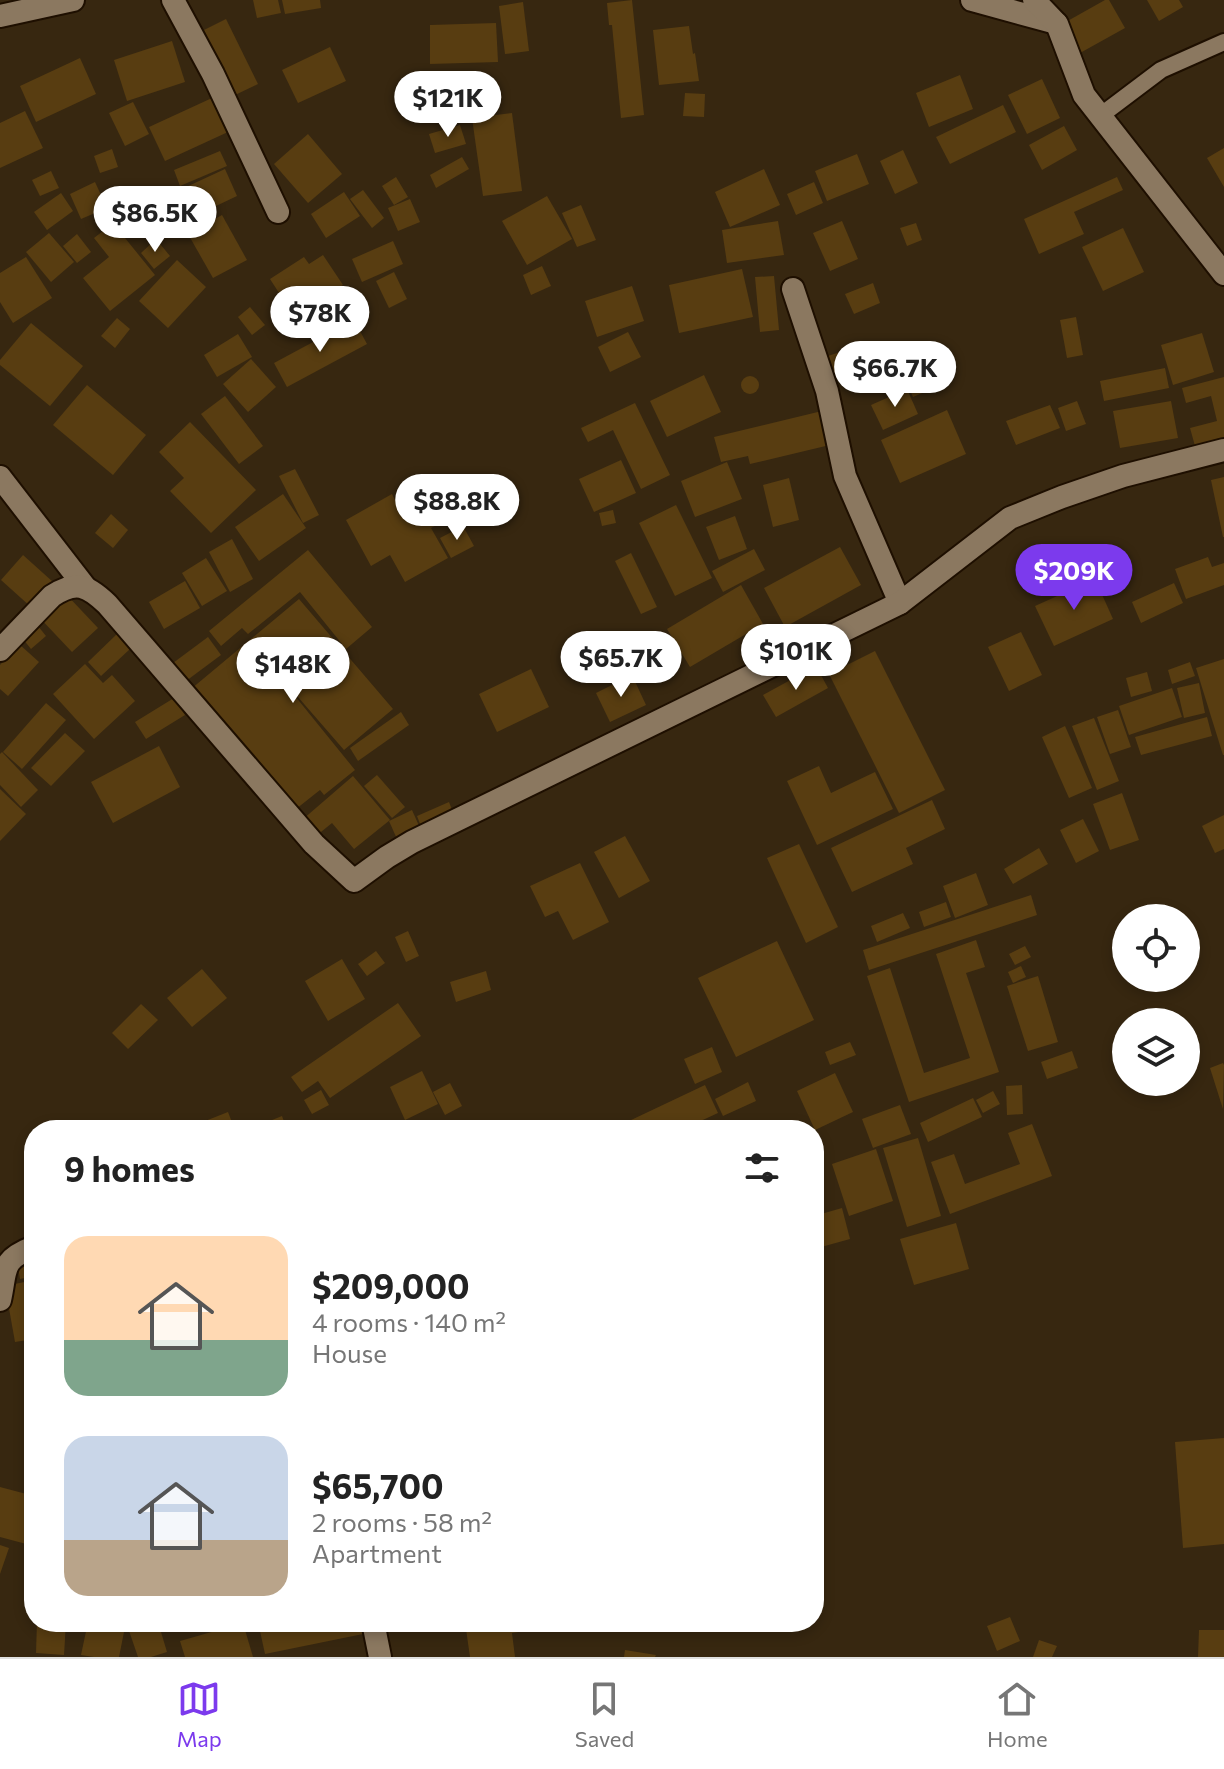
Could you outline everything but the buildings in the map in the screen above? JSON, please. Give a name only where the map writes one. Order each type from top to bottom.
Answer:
[{"type":"street","points":[[0,16],[73,0]]},
{"type":"street","points":[[173,0],[213,74],[278,212]]},
{"type":"street","points":[[972,0],[1057,24]]},
{"type":"street","points":[[1034,0],[1057,24],[1084,95],[1224,274]]},
{"type":"street","points":[[793,289],[827,391],[845,476],[900,603]]},
{"type":"street","points":[[0,477],[85,587],[107,604],[314,844],[354,881],[412,842],[900,603],[1010,518],[1123,476],[1224,450]]},
{"type":"street","points":[[0,650],[52,596],[72,586],[85,587]]},
{"type":"street","points":[[0,1300],[3,1273],[11,1259],[24,1252]]},
{"type":"street","points":[[375,1632],[380,1657]]},
{"type":"lane","points":[[1100,116],[1161,70],[1224,42]]}]
